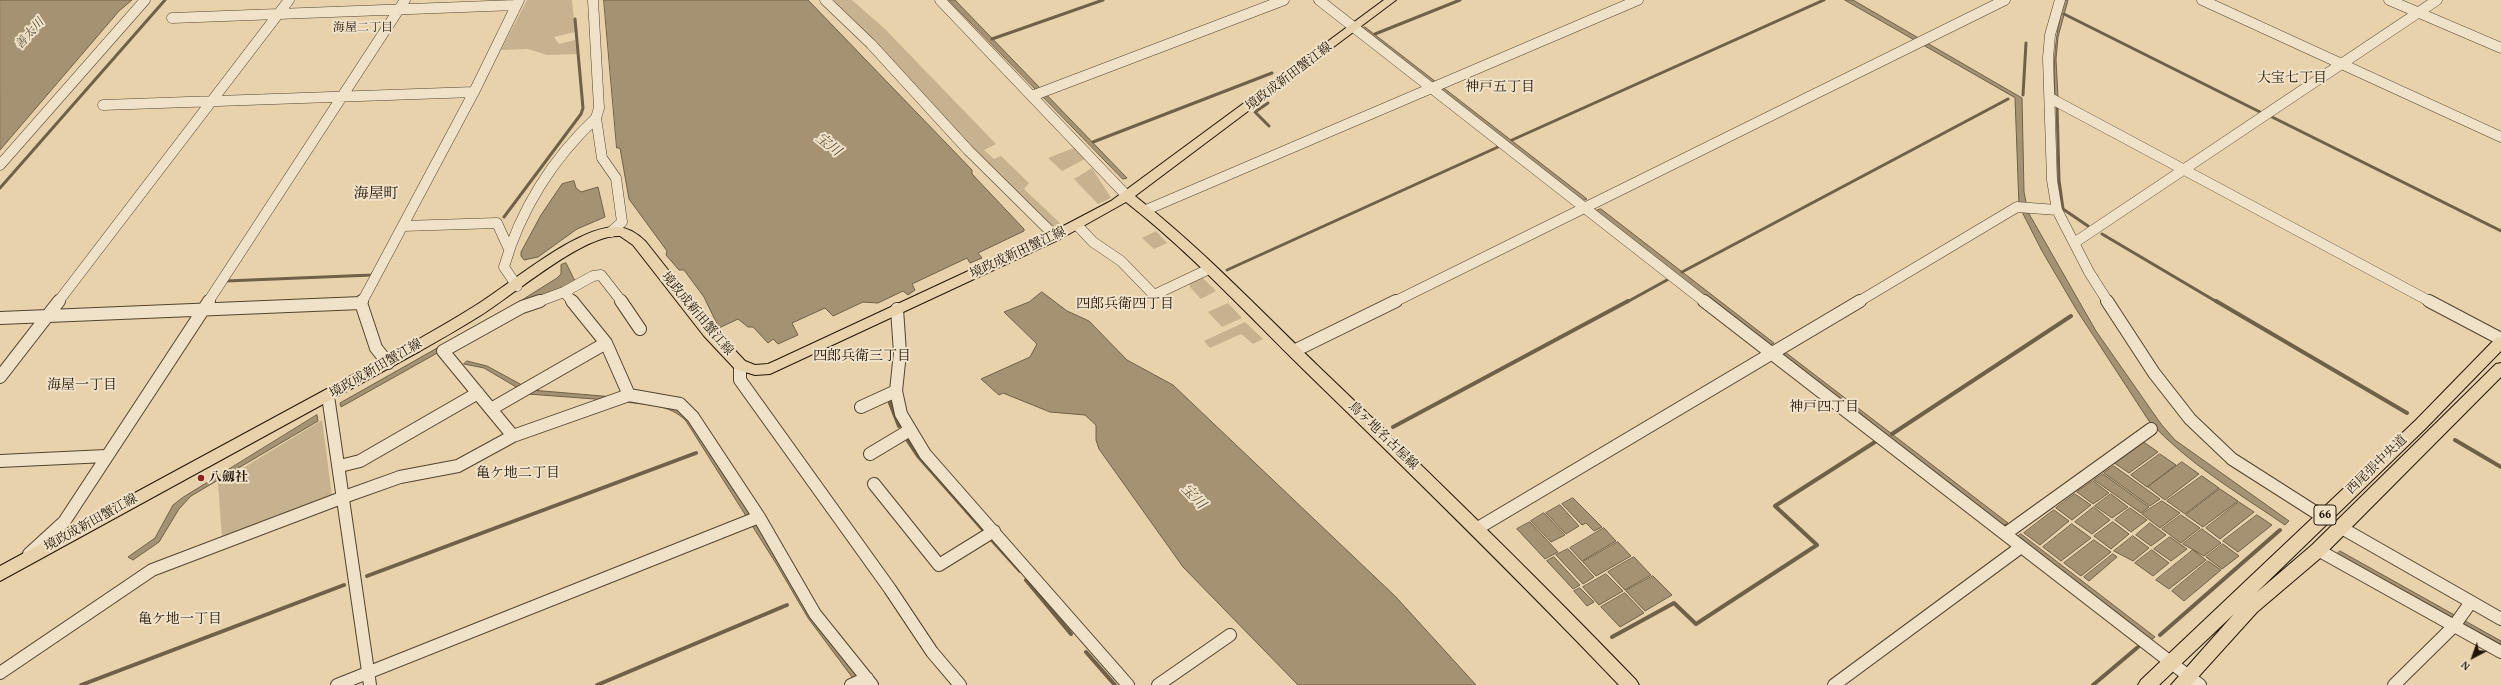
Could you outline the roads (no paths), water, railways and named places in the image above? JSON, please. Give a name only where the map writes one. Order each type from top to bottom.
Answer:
[{"type":"main road","name":"境政成新田蟹江線","points":[[0,574],[388,363],[517,286],[565,253],[611,232],[622,232],[633,237],[641,245],[709,332],[740,365],[755,370],[770,369],[1055,236],[1128,196],[1391,0]]},
{"type":"main road","name":"鳥ヶ地名古屋線","points":[[1128,196],[1146,210],[1209,269],[1478,528],[1630,685]]},
{"type":"main road","name":"西尾張中央道","points":[[2147,685],[2172,664],[2323,516],[2421,424],[2501,342]]},
{"type":"main road","name":"西尾張中央道","points":[[2190,682],[2251,607],[2318,550],[2438,433],[2501,368]]},
{"type":"street","points":[[0,165],[146,0]]},
{"type":"street","points":[[0,377],[289,0]]},
{"type":"street","points":[[21,562],[64,522],[405,0]]},
{"type":"street","points":[[517,286],[504,267],[508,248],[517,228],[559,159],[584,128],[596,118],[600,108],[593,0]]},
{"type":"street","points":[[825,0],[871,44],[968,150],[1055,236]]},
{"type":"street","points":[[940,0],[1038,93],[1128,196]]},
{"type":"street","points":[[1038,93],[1284,0]]},
{"type":"street","points":[[1319,0],[1353,28],[1434,86],[1585,208],[2172,664],[2190,682]]},
{"type":"street","points":[[1146,210],[1638,0]]},
{"type":"street","points":[[1294,351],[2005,0]]},
{"type":"street","points":[[2060,0],[2050,35],[2048,58],[2052,180],[2057,210],[2090,272],[2154,373],[2190,419],[2232,458],[2323,516]]},
{"type":"street","points":[[2202,0],[2501,137]]},
{"type":"street","points":[[2389,0],[2416,14],[2501,48]]},
{"type":"street","points":[[2074,243],[2437,0]]},
{"type":"street","points":[[172,18],[398,11],[517,3],[474,92],[361,303],[376,348],[388,363]]},
{"type":"street","points":[[103,105],[474,92]]},
{"type":"street","points":[[2050,98],[2501,339]]},
{"type":"street","points":[[596,118],[602,158],[616,178],[622,222],[611,232]]},
{"type":"street","points":[[1478,528],[1772,354],[2024,208],[2057,210]]},
{"type":"street","points":[[403,226],[497,223],[508,248]]},
{"type":"street","points":[[1077,225],[1093,242],[1121,261],[1154,295],[1209,269]]},
{"type":"street","points":[[513,436],[443,351],[522,307],[564,292],[593,276],[601,275],[609,282],[640,328]]},
{"type":"street","points":[[564,292],[586,316],[606,343],[630,395]]},
{"type":"street","points":[[0,318],[361,303]]},
{"type":"street","points":[[897,309],[900,353],[896,391],[901,414],[910,430],[925,454],[1128,685]]},
{"type":"street","points":[[491,409],[606,343]]},
{"type":"street","points":[[740,365],[740,380],[743,385],[890,589],[932,652],[960,685]]},
{"type":"street","points":[[861,407],[896,391]]},
{"type":"street","points":[[340,466],[360,461],[478,393]]},
{"type":"street","points":[[0,673],[152,570],[400,477],[458,466],[513,436],[630,395],[680,404],[693,417],[754,519],[861,682]]},
{"type":"street","points":[[328,396],[340,466],[369,679]]},
{"type":"street","points":[[2004,534],[2152,429]]},
{"type":"street","points":[[870,454],[910,430]]},
{"type":"street","points":[[0,461],[106,456]]},
{"type":"street","points":[[874,484],[939,565],[994,531]]},
{"type":"street","points":[[337,685],[369,679],[754,519]]},
{"type":"street","points":[[2340,527],[2501,619]]},
{"type":"street","points":[[1834,685],[2021,547]]},
{"type":"street","points":[[2318,550],[2457,621],[2501,652]]},
{"type":"street","points":[[2394,685],[2457,621],[2471,602]]},
{"type":"street","points":[[1158,685],[1230,636]]},
{"type":"water","name":"善太川","points":[[0,0],[132,0],[119,11],[0,150]]},
{"type":"water","name":"宝川","points":[[604,0],[808,0],[972,170],[972,174],[1024,229],[1024,231],[978,253],[982,258],[970,263],[967,258],[912,284],[915,290],[908,295],[903,291],[878,303],[863,302],[833,316],[825,308],[792,323],[798,335],[778,344],[773,339],[768,343],[753,327],[748,327],[738,319],[719,328],[704,297],[684,270],[679,270],[666,255],[667,251],[629,199],[620,148],[617,148]]},
{"type":"water","points":[[949,0],[955,0],[1127,178],[1123,179]]},
{"type":"water","points":[[1845,0],[1853,0],[2022,98],[2024,192],[2028,212],[2096,331],[2161,424],[2175,440],[2289,521],[2285,525],[2196,464],[2149,421],[2076,309],[2042,251],[2019,206],[2015,98]]},
{"type":"water","points":[[2064,0],[2068,0],[2058,37],[2056,59],[2058,97],[2055,97],[2055,48]]},
{"type":"water","points":[[1365,27],[1587,199],[1582,201],[1362,29]]},
{"type":"water","points":[[574,181],[576,188],[581,192],[598,187],[605,217],[577,229],[538,257],[524,260],[521,256],[521,252],[541,215],[562,184]]},
{"type":"water","points":[[1601,209],[1774,343],[1769,346],[1595,211]]},
{"type":"water","points":[[566,263],[576,283],[521,306],[341,407],[340,403],[522,300],[557,278],[561,274],[561,265]]},
{"type":"water","name":"宝川","points":[[1042,292],[1067,311],[1089,321],[1127,360],[1173,385],[1396,597],[1476,685],[1298,685],[1183,567],[1099,449],[1096,440],[1096,425],[1085,415],[1050,412],[1003,393],[999,395],[981,379],[1030,357],[1037,344],[1004,312],[1029,302]]},
{"type":"water","points":[[1785,352],[2008,523],[2003,526],[1784,357]]},
{"type":"water","points":[[467,361],[487,366],[531,390],[614,397],[608,400],[528,394],[484,368],[464,364]]},
{"type":"water","points":[[634,399],[681,410],[747,508],[811,617],[864,685],[858,685],[808,618],[777,565],[686,421],[680,415],[666,408],[626,402]]},
{"type":"water","points":[[317,415],[318,421],[191,496],[179,509],[159,542],[133,560],[128,557],[155,538],[173,505],[182,498]]},
{"type":"water","points":[[2142,441],[2158,452],[2129,473],[2113,462]]},
{"type":"water","points":[[2160,454],[2176,465],[2147,487],[2131,475]]},
{"type":"water","points":[[2182,462],[2199,474],[2165,500],[2148,487]]},
{"type":"water","points":[[2114,466],[2160,499],[2150,506],[2104,473]]},
{"type":"water","points":[[2103,474],[2149,507],[2141,513],[2094,480]]},
{"type":"water","points":[[2202,476],[2219,488],[2185,514],[2167,501]]},
{"type":"water","points":[[2093,481],[2109,493],[2093,504],[2077,492]]},
{"type":"water","points":[[2220,489],[2238,501],[2203,527],[2186,515]]},
{"type":"water","points":[[2075,494],[2091,505],[2072,520],[2056,508]]},
{"type":"water","points":[[2111,494],[2128,507],[2112,518],[2095,506]]},
{"type":"water","points":[[1573,498],[1602,527],[1594,531],[1586,523],[1582,525],[1562,504]]},
{"type":"water","points":[[2162,501],[2180,513],[2160,528],[2142,514]]},
{"type":"water","points":[[2239,502],[2254,512],[2220,539],[2206,528]]},
{"type":"water","points":[[1560,505],[1579,526],[1566,534],[1546,513]]},
{"type":"water","points":[[2094,507],[2110,520],[2092,534],[2075,522]]},
{"type":"water","points":[[2130,508],[2147,520],[2131,532],[2115,520]]},
{"type":"water","points":[[2054,510],[2069,521],[2040,545],[2024,533]]},
{"type":"water","points":[[1544,513],[1565,535],[1551,542],[1531,521]]},
{"type":"water","points":[[2181,515],[2200,528],[2181,543],[2162,529]]},
{"type":"water","points":[[2257,515],[2272,525],[2238,552],[2223,541]]},
{"type":"water","points":[[1530,522],[1558,552],[1545,559],[1517,529]]},
{"type":"water","points":[[2113,522],[2129,534],[2111,549],[2094,536]]},
{"type":"water","points":[[2150,523],[2166,535],[2151,546],[2136,535]]},
{"type":"water","points":[[2072,524],[2091,538],[2061,561],[2043,547]]},
{"type":"water","points":[[1604,528],[1616,541],[1582,561],[1570,548]]},
{"type":"water","points":[[2202,529],[2221,543],[2204,556],[2183,544]]},
{"type":"water","points":[[2021,534],[2155,637],[2151,640],[2017,537]]},
{"type":"water","points":[[2133,536],[2149,548],[2133,561],[2114,551]]},
{"type":"water","points":[[2170,537],[2187,549],[2171,561],[2154,549]]},
{"type":"water","points":[[2094,540],[2111,552],[2081,576],[2064,563]]},
{"type":"water","points":[[1618,542],[1631,556],[1596,576],[1583,562]]},
{"type":"water","points":[[2223,544],[2239,556],[2222,569],[2206,557]]},
{"type":"water","points":[[1568,549],[1594,577],[1583,584],[1556,555]]},
{"type":"water","points":[[2152,550],[2169,563],[2153,576],[2135,563]]},
{"type":"water","points":[[2193,550],[2206,560],[2169,589],[2156,580]]},
{"type":"water","points":[[2340,551],[2501,641],[2501,649],[2336,555]]},
{"type":"water","points":[[2113,554],[2117,557],[2089,581],[2084,577]]},
{"type":"water","points":[[1554,557],[1580,585],[1573,589],[1547,561]]},
{"type":"water","points":[[1634,557],[1651,575],[1625,590],[1608,572]]},
{"type":"water","points":[[2208,561],[2221,570],[2184,601],[2172,591]]},
{"type":"water","points":[[1606,574],[1623,591],[1599,605],[1583,587]]},
{"type":"water","points":[[1653,576],[1672,595],[1645,611],[1626,591]]},
{"type":"water","points":[[1580,588],[1594,602],[1587,606],[1574,591]]},
{"type":"water","points":[[1625,593],[1644,613],[1620,627],[1601,607]]},
{"type":"waterway","points":[[0,188],[165,0]]},
{"type":"waterway","points":[[992,39],[1103,0]]},
{"type":"waterway","points":[[1375,34],[1460,0]]},
{"type":"waterway","points":[[1512,140],[1824,0]]},
{"type":"waterway","points":[[2064,14],[2260,112]]},
{"type":"waterway","points":[[504,217],[581,114],[583,108],[575,19]]},
{"type":"waterway","points":[[2023,95],[2026,43]]},
{"type":"waterway","points":[[1093,142],[1272,73]]},
{"type":"waterway","points":[[1682,272],[2008,99]]},
{"type":"waterway","points":[[1268,103],[1255,112],[1269,126]]},
{"type":"waterway","points":[[2057,105],[2059,180],[2063,209],[2088,226]]},
{"type":"waterway","points":[[2272,117],[2501,231]]},
{"type":"waterway","points":[[1227,270],[1498,147]]},
{"type":"waterway","points":[[2102,234],[2217,302]]},
{"type":"waterway","points":[[226,281],[372,275],[373,273]]},
{"type":"waterway","points":[[1627,302],[1667,280]]},
{"type":"waterway","points":[[1393,427],[1628,301]]},
{"type":"waterway","points":[[2216,301],[2407,413]]},
{"type":"waterway","points":[[1892,434],[2071,316]]},
{"type":"waterway","points":[[890,403],[899,426]]},
{"type":"waterway","points":[[906,438],[918,456],[985,532]]},
{"type":"waterway","points":[[2455,440],[2501,467]]},
{"type":"waterway","points":[[1612,637],[1674,603],[1696,624],[1817,545],[1775,506],[1875,442]]},
{"type":"waterway","points":[[367,576],[696,453]]},
{"type":"waterway","points":[[2160,635],[2280,530]]},
{"type":"waterway","points":[[991,539],[1020,571]]},
{"type":"waterway","points":[[1026,580],[1071,634]]},
{"type":"waterway","points":[[81,685],[344,585]]},
{"type":"waterway","points":[[597,685],[787,605]]},
{"type":"waterway","points":[[2093,685],[2138,647]]},
{"type":"waterway","points":[[1086,652],[1115,685]]},
{"type":"place","name":"八劔社","points":[[201,478]]},
{"type":"district","name":"海屋二丁目","points":[[363,28]]},
{"type":"district","name":"大宝七丁目","points":[[2292,78]]},
{"type":"district","name":"神戸五丁目","points":[[1500,87]]},
{"type":"district","name":"海屋町","points":[[376,194]]},
{"type":"district","name":"四郎兵衛四丁目","points":[[1125,304]]},
{"type":"district","name":"四郎兵衛三丁目","points":[[862,356]]},
{"type":"district","name":"海屋一丁目","points":[[82,385]]},
{"type":"district","name":"神戸四丁目","points":[[1824,407]]},
{"type":"district","name":"亀ケ地二丁目","points":[[518,473]]},
{"type":"district","name":"亀ケ地一丁目","points":[[180,619]]}]
